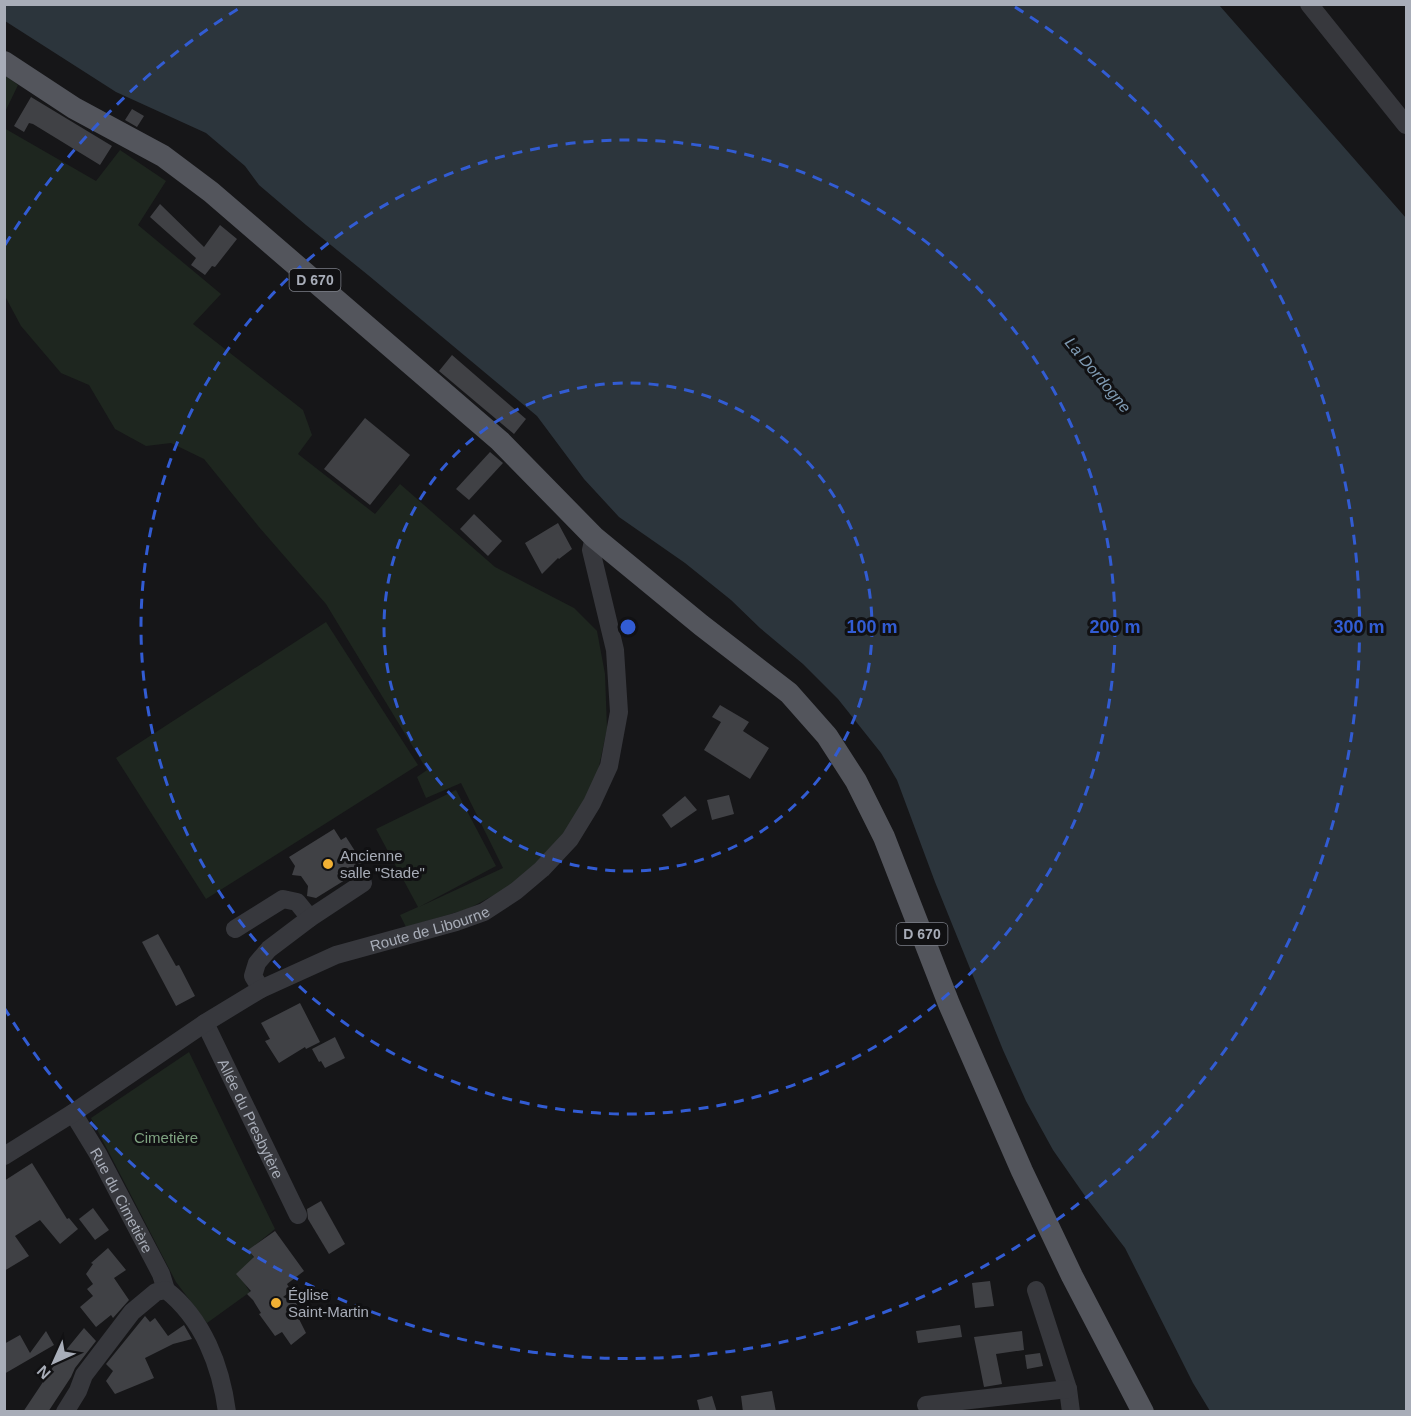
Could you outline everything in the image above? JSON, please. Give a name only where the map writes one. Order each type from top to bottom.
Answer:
[{"type":"main road","name":"D 670","points":[[4,62],[74,108],[163,156],[211,192],[500,441],[594,537],[701,625],[789,693],[827,736],[856,781],[884,837],[949,1004],[1022,1171],[1072,1276],[1143,1412]]},
{"type":"street","points":[[1309,4],[1407,125]]},
{"type":"street","name":"Route de Libourne","points":[[4,1156],[73,1113],[205,1023],[261,989],[336,955],[484,912],[516,891],[543,869],[570,839],[592,803],[609,766],[619,712],[615,650],[591,550],[594,537]]},
{"type":"street","points":[[261,989],[253,976],[257,963],[268,949],[310,918],[363,884]]},
{"type":"street","points":[[235,929],[284,899],[297,902],[310,918]]},
{"type":"street","name":"Allée du Presbytère","points":[[205,1023],[298,1215]]},
{"type":"street","name":"Rue du Cimetière","points":[[73,1113],[103,1164],[161,1274],[166,1290]]},
{"type":"street","points":[[65,1412],[78,1391],[84,1375],[132,1312],[156,1292],[166,1290],[180,1301],[204,1335],[221,1377],[226,1412]]},
{"type":"street","points":[[1036,1290],[1068,1389],[1071,1412]]},
{"type":"street","points":[[926,1405],[1068,1389]]},
{"type":"green space","points":[[5,75],[18,85],[5,112]]},
{"type":"green space","points":[[4,128],[96,181],[120,150],[166,181],[138,225],[221,294],[193,324],[303,410],[312,435],[298,454],[375,514],[400,484],[495,567],[574,608],[597,631],[605,674],[607,729],[598,771],[573,824],[543,859],[513,885],[468,909],[406,927],[400,915],[418,907],[376,829],[456,790],[496,866],[419,907],[503,868],[461,783],[426,798],[417,777],[427,770],[326,604],[204,459],[171,443],[146,446],[115,429],[89,385],[61,373],[21,326],[5,296]]},
{"type":"green space","points":[[326,622],[418,765],[206,899],[116,758]]},
{"type":"green space","name":"Cimetière","points":[[189,1052],[275,1229],[249,1250],[255,1260],[239,1275],[250,1292],[207,1323],[176,1282],[91,1118]]},
{"type":"water","name":"La Dordogne","points":[[4,5],[1219,5],[1406,218],[1406,1411],[1210,1411],[1193,1383],[1125,1248],[1053,1150],[1026,1101],[935,882],[897,780],[881,753],[838,699],[803,664],[731,600],[685,563],[619,517],[584,479],[537,416],[259,185],[245,166],[206,133],[116,92],[5,21]]},
{"type":"building","points":[[31,97],[112,146],[100,165],[33,124],[29,123],[24,132],[14,126]]},
{"type":"building","points":[[132,109],[144,116],[137,127],[125,120]]},
{"type":"building","points":[[160,204],[204,247],[220,225],[237,239],[215,267],[212,266],[205,275],[191,265],[196,258],[150,217]]},
{"type":"building","points":[[452,355],[526,419],[514,434],[439,371]]},
{"type":"building","points":[[365,418],[410,455],[370,505],[324,469]]},
{"type":"building","points":[[490,452],[503,463],[469,500],[456,489]]},
{"type":"building","points":[[474,514],[502,541],[488,556],[460,529]]},
{"type":"building","points":[[558,523],[572,549],[558,558],[542,574],[525,543]]},
{"type":"building","points":[[720,705],[749,722],[743,731],[769,748],[750,779],[704,750],[721,722],[712,717]]},
{"type":"building","points":[[729,795],[734,814],[712,820],[707,800]]},
{"type":"building","points":[[685,796],[697,810],[671,828],[662,815]]},
{"type":"building","name":"Ancienne salle \"Stade\"","points":[[334,829],[341,840],[346,837],[362,862],[358,872],[316,898],[307,896],[308,886],[301,876],[292,875],[295,866],[289,857]]},
{"type":"building","points":[[158,934],[176,966],[179,965],[195,996],[176,1006],[142,942]]},
{"type":"building","points":[[300,1003],[320,1042],[306,1049],[305,1047],[279,1063],[265,1041],[270,1039],[261,1023]]},
{"type":"building","points":[[335,1037],[345,1058],[325,1068],[312,1049]]},
{"type":"building","points":[[32,1163],[67,1219],[69,1218],[78,1229],[60,1244],[40,1220],[15,1236],[29,1256],[4,1271],[4,1181]]},
{"type":"building","points":[[321,1201],[345,1244],[329,1254],[308,1219],[307,1209]]},
{"type":"building","points":[[93,1208],[109,1230],[95,1240],[79,1219]]},
{"type":"building","name":"Église Saint-Martin","points":[[275,1231],[304,1271],[287,1284],[291,1291],[283,1297],[296,1303],[304,1316],[299,1319],[306,1333],[291,1345],[282,1332],[275,1336],[247,1294],[251,1291],[236,1274],[254,1257],[248,1250]]},
{"type":"building","points":[[108,1248],[126,1270],[114,1278],[129,1300],[113,1318],[111,1315],[96,1327],[80,1307],[93,1296],[87,1289],[93,1284],[86,1274],[93,1264],[91,1263]]},
{"type":"building","points":[[990,1281],[994,1306],[975,1308],[972,1283]]},
{"type":"building","points":[[145,1316],[150,1322],[155,1318],[168,1336],[184,1325],[192,1339],[173,1344],[145,1358],[154,1378],[115,1394],[106,1381],[113,1371],[106,1364]]},
{"type":"building","points":[[960,1325],[962,1337],[918,1343],[916,1331]]},
{"type":"building","points":[[84,1328],[96,1341],[75,1368],[48,1412],[23,1412],[65,1349]]},
{"type":"building","points":[[46,1331],[54,1345],[4,1374],[4,1344],[20,1335],[30,1353]]},
{"type":"building","points":[[1022,1331],[1024,1350],[996,1354],[1002,1384],[984,1387],[974,1337]]},
{"type":"building","points":[[1040,1353],[1043,1366],[1027,1369],[1025,1355]]},
{"type":"building","points":[[772,1391],[776,1412],[743,1412],[741,1396]]},
{"type":"building","points":[[712,1396],[717,1412],[700,1412],[697,1400]]},
{"type":"place","name":"Ancienne salle \"Stade\"","points":[[328,864]]},
{"type":"place","name":"Église Saint-Martin","points":[[276,1303]]}]
